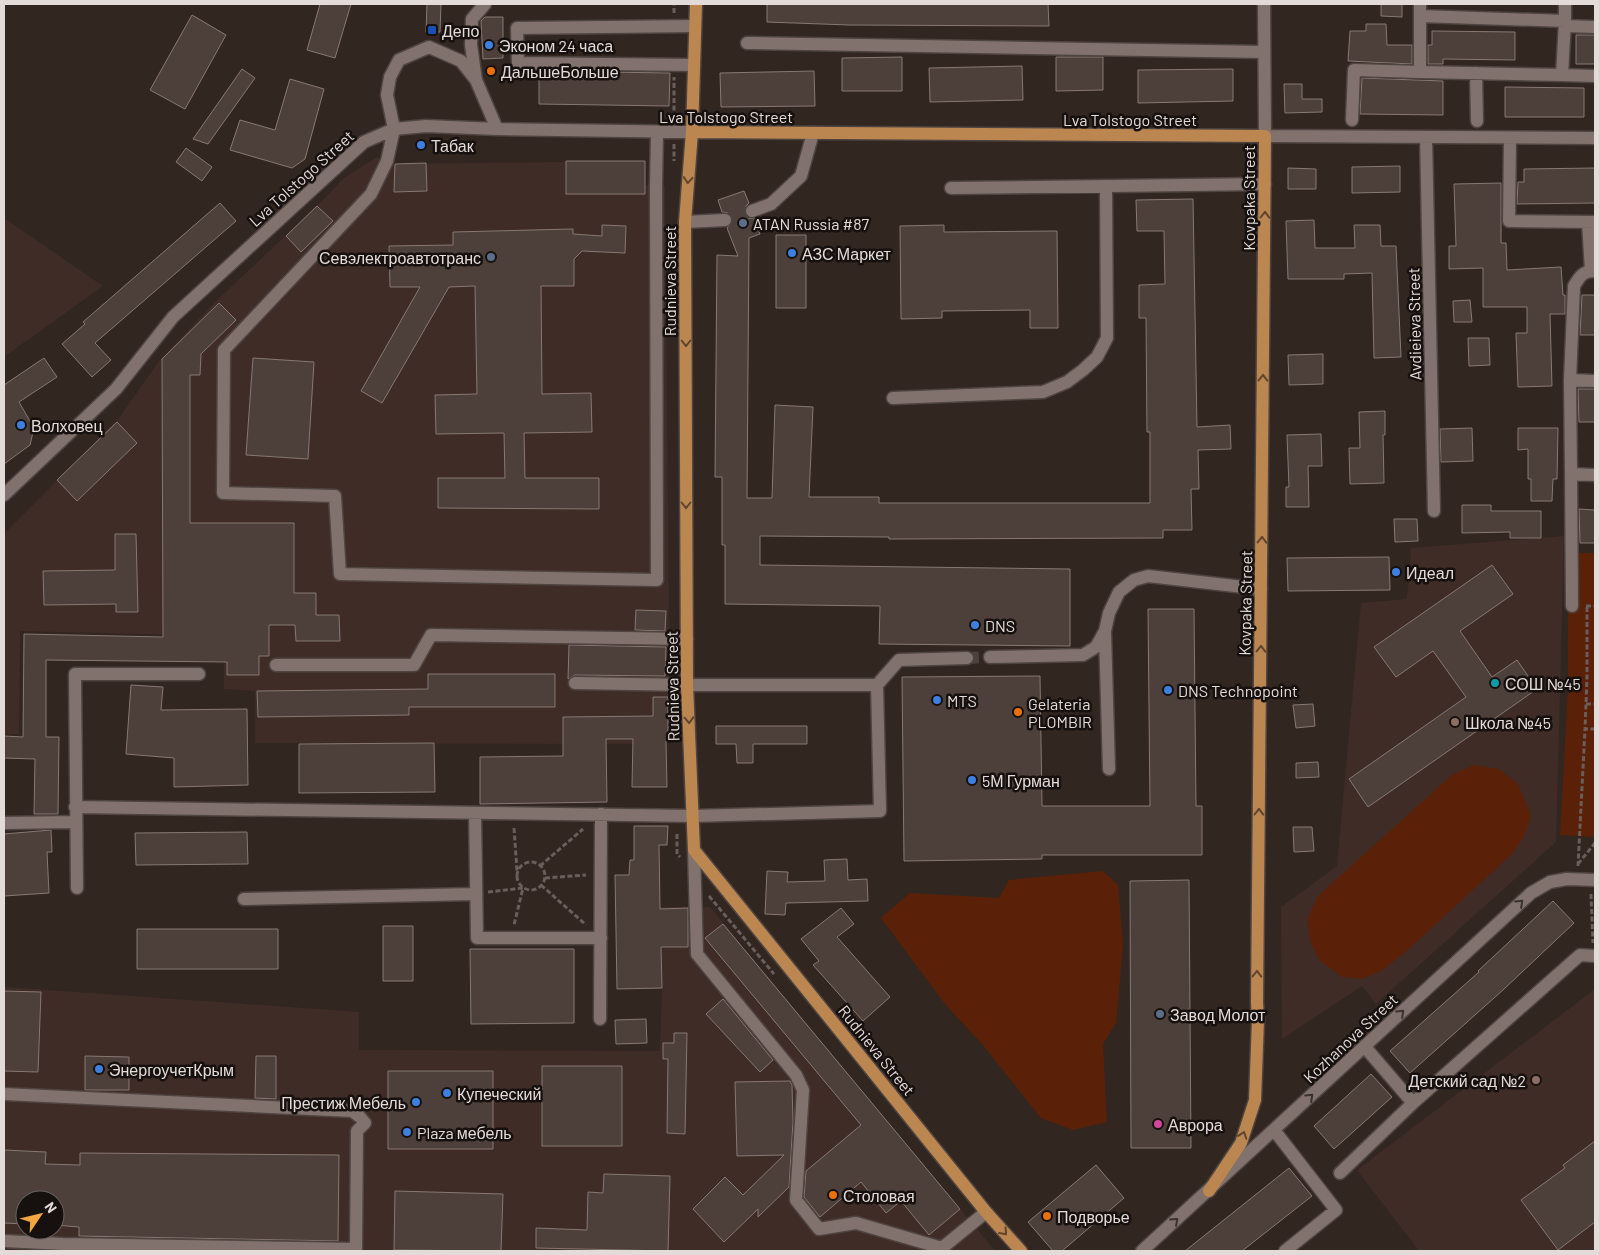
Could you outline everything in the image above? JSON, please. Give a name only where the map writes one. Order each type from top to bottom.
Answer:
[{"type":"main road","name":"Rudnieva Street","points":[[696,4],[692,132],[685,222],[687,686],[694,850],[986,1212],[1021,1251]]},
{"type":"main road","name":"Lva Tolstogo Street","points":[[692,132],[1265,136]]},
{"type":"main road","name":"Kovpaka Street","points":[[1209,1191],[1241,1143],[1255,1100],[1258,1020],[1265,136]]},
{"type":"street","points":[[485,4],[472,19],[471,45],[476,80],[497,129]]},
{"type":"street","name":"Kovpaka Street","points":[[1264,4],[1265,136]]},
{"type":"street","points":[[1562,75],[1565,4]]},
{"type":"street","points":[[1420,72],[1420,10],[1595,27]]},
{"type":"street","points":[[694,65],[518,63],[517,28],[696,26]]},
{"type":"street","points":[[747,43],[1264,52]]},
{"type":"street","points":[[476,80],[461,61],[429,47],[399,60],[390,77],[387,95],[394,129],[387,161],[371,194],[224,350],[223,492],[335,496],[340,574],[657,580],[656,186],[658,132]]},
{"type":"street","points":[[1352,120],[1354,70],[1595,76]]},
{"type":"street","points":[[1476,73],[1477,121]]},
{"type":"street","name":"Lva Tolstogo Street","points":[[4,495],[116,389],[173,317],[364,142],[394,129],[426,126],[692,132]]},
{"type":"street","points":[[752,210],[771,204],[801,176],[813,133]]},
{"type":"street","name":"Lva Tolstogo Street","points":[[1265,136],[1595,138]]},
{"type":"street","name":"Avdieieva Street","points":[[1426,137],[1434,511]]},
{"type":"street","points":[[1510,138],[1509,221],[1592,222],[1593,271],[1580,276],[1574,286],[1570,380],[1572,606]]},
{"type":"street","points":[[951,188],[1265,184]]},
{"type":"street","points":[[893,398],[1043,392],[1067,382],[1097,357],[1107,338],[1106,186]]},
{"type":"street","points":[[685,222],[725,220]]},
{"type":"street","points":[[1570,380],[1595,381]]},
{"type":"street","points":[[1571,474],[1595,475]]},
{"type":"street","points":[[1109,769],[1105,631],[1109,613],[1119,592],[1134,580],[1148,576],[1261,589]]},
{"type":"street","points":[[990,657],[1083,655],[1096,647],[1105,631]]},
{"type":"street","points":[[276,665],[414,665],[431,635],[687,639]]},
{"type":"street","points":[[75,807],[677,816],[880,811],[878,685],[899,660],[967,658]]},
{"type":"street","points":[[77,888],[75,674],[199,674]]},
{"type":"street","points":[[575,684],[687,686],[878,685]]},
{"type":"street","points":[[475,813],[477,938],[600,938]]},
{"type":"street","points":[[600,1019],[602,814]]},
{"type":"street","points":[[4,823],[75,822]]},
{"type":"street","points":[[694,850],[697,954],[796,1075],[803,1090],[796,1200],[819,1228],[856,1223],[942,1248],[986,1212]]},
{"type":"street","name":"Kozhanova Street","points":[[1142,1251],[1531,893],[1550,882],[1567,879],[1593,884]]},
{"type":"street","points":[[244,899],[475,894]]},
{"type":"street","points":[[1340,1173],[1414,1103],[1580,955],[1594,956]]},
{"type":"street","points":[[1365,1046],[1414,1103]]},
{"type":"street","points":[[4,1094],[352,1111],[360,1116],[365,1123],[357,1131],[356,1250],[4,1241]]},
{"type":"street","points":[[1274,1130],[1336,1210],[1285,1251]]},
{"type":"path","points":[[674,4],[674,26]]},
{"type":"path","points":[[674,65],[674,164]]},
{"type":"path","points":[[1587,606],[1586,704],[1578,864],[1595,843]]},
{"type":"path","points":[[1586,704],[1595,704]]},
{"type":"path","points":[[1585,729],[1595,729]]},
{"type":"path","points":[[511,938],[523,888],[518,880],[512,813]]},
{"type":"path","points":[[540,866],[602,814]]},
{"type":"path","points":[[677,816],[677,854],[695,879],[776,977]]},
{"type":"path","points":[[475,894],[523,888],[532,890],[541,885],[545,878],[540,866],[536,863],[527,863],[520,868],[518,874]]},
{"type":"path","points":[[545,878],[601,874]]},
{"type":"path","points":[[1593,884],[1594,956]]},
{"type":"path","points":[[541,885],[600,938]]},
{"type":"shaded area","points":[[377,157],[394,164],[645,161],[645,185],[665,186],[669,742],[630,744],[255,743],[255,691],[224,689],[224,636],[20,631],[19,734],[4,734],[4,534],[119,418],[159,361],[215,302],[344,178]]},
{"type":"shaded area","points":[[4,218],[103,286],[4,357]]},
{"type":"shaded area","name":"Школа №45","points":[[1564,536],[1556,842],[1376,1004],[1362,986],[1282,1039],[1281,907],[1337,866],[1361,603],[1406,599],[1411,548]]},
{"type":"shaded area","points":[[1568,553],[1595,553],[1595,837],[1560,835],[1568,689]]},
{"type":"shaded area","points":[[1474,765],[1499,769],[1518,784],[1531,816],[1524,837],[1512,854],[1410,948],[1383,970],[1363,979],[1342,977],[1319,960],[1310,941],[1307,919],[1318,896],[1452,775]]},
{"type":"shaded area","points":[[1103,871],[1118,885],[1123,945],[1116,1023],[1103,1044],[1107,1122],[1073,1130],[1041,1118],[982,1044],[945,1004],[881,918],[910,893],[999,898],[1009,880]]},
{"type":"shaded area","points":[[660,907],[710,907],[995,1251],[4,1251],[4,987],[359,1012],[359,1050],[660,1051],[662,988]]},
{"type":"shaded area","name":"Детский сад №2","points":[[1595,989],[1595,1251],[1419,1251],[1357,1170]]},
{"type":"building","points":[[320,4],[351,4],[335,58],[307,50]]},
{"type":"building","points":[[427,4],[441,4],[440,32],[426,32]]},
{"type":"building","points":[[767,4],[1048,4],[1049,26],[849,25],[767,22]]},
{"type":"building","points":[[1381,4],[1402,4],[1402,17],[1381,16]]},
{"type":"building","points":[[192,15],[226,35],[185,109],[150,90]]},
{"type":"building","points":[[485,17],[503,17],[503,58],[483,59],[481,21]]},
{"type":"building","points":[[1366,24],[1386,24],[1387,45],[1412,45],[1412,64],[1348,61],[1350,31],[1366,31]]},
{"type":"building","points":[[1432,31],[1515,32],[1515,60],[1443,59],[1443,64],[1428,64],[1428,45],[1432,45]]},
{"type":"building","points":[[1576,35],[1595,35],[1595,64],[1576,64]]},
{"type":"building","points":[[902,57],[902,91],[842,91],[842,58]]},
{"type":"building","points":[[1056,57],[1103,57],[1103,90],[1056,91]]},
{"type":"building","points":[[1022,66],[1023,100],[930,102],[929,68]]},
{"type":"building","points":[[242,69],[255,78],[208,144],[193,139]]},
{"type":"building","points":[[1233,69],[1233,101],[1138,103],[1138,70]]},
{"type":"building","points":[[539,71],[670,73],[669,106],[539,104]]},
{"type":"building","points":[[814,71],[815,106],[721,107],[720,73]]},
{"type":"building","points":[[1362,78],[1443,81],[1443,115],[1360,114]]},
{"type":"building","points":[[290,79],[324,89],[305,159],[292,168],[230,150],[240,120],[275,130]]},
{"type":"building","points":[[1284,84],[1302,84],[1302,99],[1322,99],[1322,112],[1285,113]]},
{"type":"building","points":[[1505,87],[1584,88],[1584,117],[1505,117]]},
{"type":"building","points":[[186,148],[212,167],[202,181],[176,162]]},
{"type":"building","points":[[566,161],[645,161],[645,194],[566,194]]},
{"type":"building","points":[[426,163],[427,191],[394,192],[395,164]]},
{"type":"building","points":[[1400,166],[1400,192],[1352,193],[1352,167]]},
{"type":"building","points":[[1288,168],[1316,169],[1316,189],[1288,189]]},
{"type":"building","points":[[1595,168],[1595,203],[1517,204],[1518,182],[1524,182],[1524,169]]},
{"type":"building","points":[[1501,183],[1501,243],[1506,243],[1507,270],[1561,267],[1563,295],[1565,295],[1565,314],[1550,314],[1552,386],[1518,387],[1516,333],[1527,333],[1527,307],[1483,307],[1483,268],[1449,269],[1449,246],[1456,246],[1454,184]]},
{"type":"building","points":[[744,191],[749,203],[744,213],[747,218],[755,219],[760,234],[749,238],[747,498],[772,498],[775,405],[813,407],[809,497],[879,497],[879,503],[1150,503],[1150,432],[1147,432],[1146,318],[1139,318],[1139,285],[1165,284],[1164,231],[1137,231],[1136,200],[1193,199],[1197,427],[1230,425],[1231,449],[1198,450],[1199,489],[1191,489],[1192,530],[1163,530],[1163,538],[889,539],[889,537],[760,536],[760,565],[1070,569],[1070,646],[879,644],[880,606],[725,604],[725,545],[722,545],[722,477],[715,477],[717,255],[738,256],[727,228],[732,223],[732,216],[722,212],[718,200]]},
{"type":"building","points":[[220,203],[236,221],[95,343],[111,360],[92,377],[62,344],[85,324],[83,322]]},
{"type":"building","points":[[317,206],[333,221],[301,252],[286,236]]},
{"type":"building","points":[[1314,220],[1315,248],[1355,248],[1354,225],[1380,225],[1381,246],[1396,246],[1401,357],[1374,358],[1372,273],[1344,274],[1344,279],[1288,279],[1286,221]]},
{"type":"building","points":[[602,225],[626,226],[625,253],[582,251],[574,259],[574,286],[541,286],[542,394],[591,393],[592,432],[524,433],[525,478],[599,478],[599,509],[438,508],[438,478],[505,478],[504,433],[436,434],[435,395],[477,394],[475,286],[449,287],[382,403],[361,391],[420,287],[390,287],[389,246],[453,245],[453,232],[573,229],[573,234],[602,236]]},
{"type":"building","points":[[944,225],[944,232],[1057,231],[1058,328],[1030,328],[1030,310],[942,311],[942,318],[901,319],[900,226]]},
{"type":"building","points":[[776,235],[806,235],[806,308],[776,308]]},
{"type":"building","points":[[1582,295],[1595,295],[1595,335],[1580,335]]},
{"type":"building","points":[[1470,300],[1472,322],[1454,322],[1453,301]]},
{"type":"building","points":[[219,303],[236,320],[201,354],[200,375],[190,375],[190,523],[294,523],[294,593],[316,593],[316,615],[339,615],[340,641],[296,641],[295,625],[269,625],[269,656],[259,656],[259,675],[227,675],[227,662],[46,660],[46,737],[59,737],[58,814],[34,814],[35,759],[4,758],[4,736],[23,737],[24,634],[163,637],[162,359]]},
{"type":"building","points":[[1468,338],[1489,338],[1490,365],[1469,366]]},
{"type":"building","points":[[1323,354],[1323,384],[1289,385],[1288,355]]},
{"type":"building","points":[[44,358],[57,377],[19,402],[34,428],[30,445],[4,464],[4,385]]},
{"type":"building","points":[[253,358],[314,362],[308,459],[246,455]]},
{"type":"building","points":[[1578,389],[1595,389],[1595,422],[1579,422]]},
{"type":"building","points":[[1385,411],[1385,435],[1383,435],[1384,483],[1350,484],[1349,448],[1360,448],[1359,412]]},
{"type":"building","points":[[117,422],[137,443],[77,501],[57,480]]},
{"type":"building","points":[[1472,428],[1473,461],[1441,462],[1440,429]]},
{"type":"building","points":[[1518,428],[1558,428],[1557,479],[1553,479],[1552,501],[1531,501],[1531,479],[1528,479],[1528,449],[1518,450]]},
{"type":"building","points":[[1321,434],[1322,466],[1308,466],[1309,507],[1286,507],[1286,487],[1289,487],[1287,435]]},
{"type":"building","points":[[1462,505],[1491,505],[1491,511],[1541,511],[1541,538],[1510,538],[1510,532],[1462,533]]},
{"type":"building","points":[[1579,509],[1595,510],[1595,543],[1580,543]]},
{"type":"building","points":[[1394,519],[1417,519],[1418,541],[1395,542]]},
{"type":"building","points":[[115,534],[136,534],[138,612],[116,612],[116,604],[44,605],[43,571],[115,570]]},
{"type":"building","points":[[1389,557],[1390,590],[1288,591],[1287,558]]},
{"type":"building","name":"СОШ №45","points":[[1492,565],[1513,594],[1460,631],[1492,677],[1517,660],[1537,689],[1368,807],[1349,779],[1466,697],[1433,651],[1396,677],[1374,647]]},
{"type":"building","points":[[1148,609],[1194,609],[1196,806],[1202,806],[1202,855],[1042,855],[1042,859],[904,861],[902,677],[1040,676],[1042,806],[1150,806]]},
{"type":"building","points":[[636,610],[666,611],[665,631],[635,630]]},
{"type":"building","points":[[569,645],[666,647],[665,676],[575,675],[568,679]]},
{"type":"building","points":[[428,674],[555,674],[555,707],[409,707],[409,715],[258,717],[257,691],[428,689]]},
{"type":"building","points":[[131,685],[163,687],[161,710],[247,709],[248,785],[174,787],[174,758],[126,754]]},
{"type":"building","points":[[653,697],[668,697],[668,741],[666,741],[667,787],[632,787],[633,739],[606,739],[607,802],[480,804],[480,757],[563,756],[563,717],[653,716]]},
{"type":"building","points":[[1313,704],[1315,726],[1296,728],[1293,705]]},
{"type":"building","points":[[716,726],[807,726],[807,744],[753,744],[753,763],[737,763],[736,744],[716,744]]},
{"type":"building","points":[[434,743],[435,792],[299,793],[299,744]]},
{"type":"building","points":[[1318,762],[1319,777],[1296,778],[1296,763]]},
{"type":"building","points":[[634,826],[668,826],[667,845],[659,845],[660,909],[688,908],[688,947],[661,947],[662,988],[617,989],[615,875],[629,875],[630,860],[634,860]]},
{"type":"building","points":[[1293,827],[1312,827],[1314,851],[1294,852]]},
{"type":"building","points":[[51,830],[52,852],[47,852],[49,893],[4,896],[4,834]]},
{"type":"building","points":[[247,832],[248,864],[136,865],[135,833]]},
{"type":"building","points":[[847,859],[848,880],[867,879],[868,901],[786,903],[785,915],[765,914],[767,871],[788,872],[787,882],[825,881],[824,860]]},
{"type":"building","points":[[1189,880],[1191,1148],[1131,1148],[1130,881]]},
{"type":"building","points":[[1553,901],[1574,923],[1503,990],[1410,1073],[1390,1051],[1479,972]]},
{"type":"building","points":[[841,908],[854,924],[837,937],[890,997],[863,1021],[813,965],[819,961],[801,939]]},
{"type":"building","points":[[723,924],[960,1209],[929,1235],[901,1201],[886,1213],[861,1182],[820,1217],[804,1197],[806,1171],[861,1125],[705,938]]},
{"type":"building","points":[[383,926],[413,926],[413,981],[383,981]]},
{"type":"building","points":[[137,929],[278,929],[278,969],[137,969]]},
{"type":"building","points":[[470,949],[574,949],[574,1023],[471,1024]]},
{"type":"building","points":[[4,991],[41,992],[38,1072],[4,1071]]},
{"type":"building","points":[[723,999],[773,1060],[760,1072],[706,1014]]},
{"type":"building","points":[[646,1019],[647,1043],[616,1044],[615,1020]]},
{"type":"building","points":[[674,1033],[687,1033],[685,1134],[667,1133],[668,1059],[663,1059],[663,1043],[674,1043]]},
{"type":"building","points":[[85,1056],[129,1057],[129,1090],[85,1090]]},
{"type":"building","points":[[256,1056],[276,1056],[276,1099],[255,1098]]},
{"type":"building","points":[[542,1066],[622,1066],[622,1146],[542,1146]]},
{"type":"building","points":[[388,1071],[493,1071],[493,1149],[388,1149]]},
{"type":"building","points":[[1371,1074],[1392,1097],[1334,1149],[1314,1126]]},
{"type":"building","points":[[790,1081],[792,1085],[793,1122],[789,1187],[758,1217],[758,1209],[724,1242],[693,1209],[725,1177],[743,1195],[784,1155],[737,1156],[735,1082]]},
{"type":"building","points":[[1595,1141],[1595,1222],[1558,1250],[1521,1200],[1565,1168],[1563,1165]]},
{"type":"building","points":[[4,1150],[46,1152],[45,1164],[80,1165],[80,1153],[339,1155],[338,1241],[79,1236],[79,1227],[65,1226],[65,1190],[15,1190],[15,1224],[4,1223]]},
{"type":"building","points":[[1096,1165],[1124,1198],[1062,1251],[1053,1251],[1028,1222]]},
{"type":"building","points":[[1289,1168],[1312,1196],[1242,1251],[1185,1251]]},
{"type":"building","points":[[604,1174],[670,1176],[668,1251],[536,1248],[536,1228],[587,1230],[588,1192],[603,1193]]},
{"type":"building","points":[[395,1191],[503,1194],[501,1251],[394,1250]]},
{"type":"tunnel","points":[[725,220],[752,211]]},
{"type":"tunnel","points":[[967,658],[990,657]]},
{"type":"place","name":"Депо","points":[[432,30]]},
{"type":"place","name":"Эконом 24 часа","points":[[489,45]]},
{"type":"place","name":"ДальшеБольше","points":[[491,71]]},
{"type":"place","name":"Табак","points":[[421,145]]},
{"type":"place","name":"ATAN Russia #87","points":[[743,223]]},
{"type":"place","name":"АЗС Маркет","points":[[792,253]]},
{"type":"place","name":"Севэлектроавтотранс","points":[[491,257]]},
{"type":"place","name":"Волховец","points":[[21,425]]},
{"type":"place","name":"Идеал","points":[[1396,572]]},
{"type":"place","name":"DNS","points":[[975,625]]},
{"type":"place","name":"СОШ №45","points":[[1495,683]]},
{"type":"place","name":"DNS Technopoint","points":[[1168,690]]},
{"type":"place","name":"MTS","points":[[937,700]]},
{"type":"place","name":"Gelateria PLOMBIR","points":[[1018,712]]},
{"type":"place","name":"Школа №45","points":[[1455,722]]},
{"type":"place","name":"5М Гурман","points":[[972,780]]},
{"type":"place","name":"Завод Молот","points":[[1160,1014]]},
{"type":"place","name":"ЭнергоучетКрым","points":[[99,1069]]},
{"type":"place","name":"Детский сад №2","points":[[1536,1080]]},
{"type":"place","name":"Купеческий","points":[[447,1093]]},
{"type":"place","name":"Престиж Мебель","points":[[416,1102]]},
{"type":"place","name":"Аврора","points":[[1158,1124]]},
{"type":"place","name":"Plaza мебель","points":[[407,1132]]},
{"type":"place","name":"Столовая","points":[[833,1195]]},
{"type":"place","name":"Подворье","points":[[1047,1216]]}]
